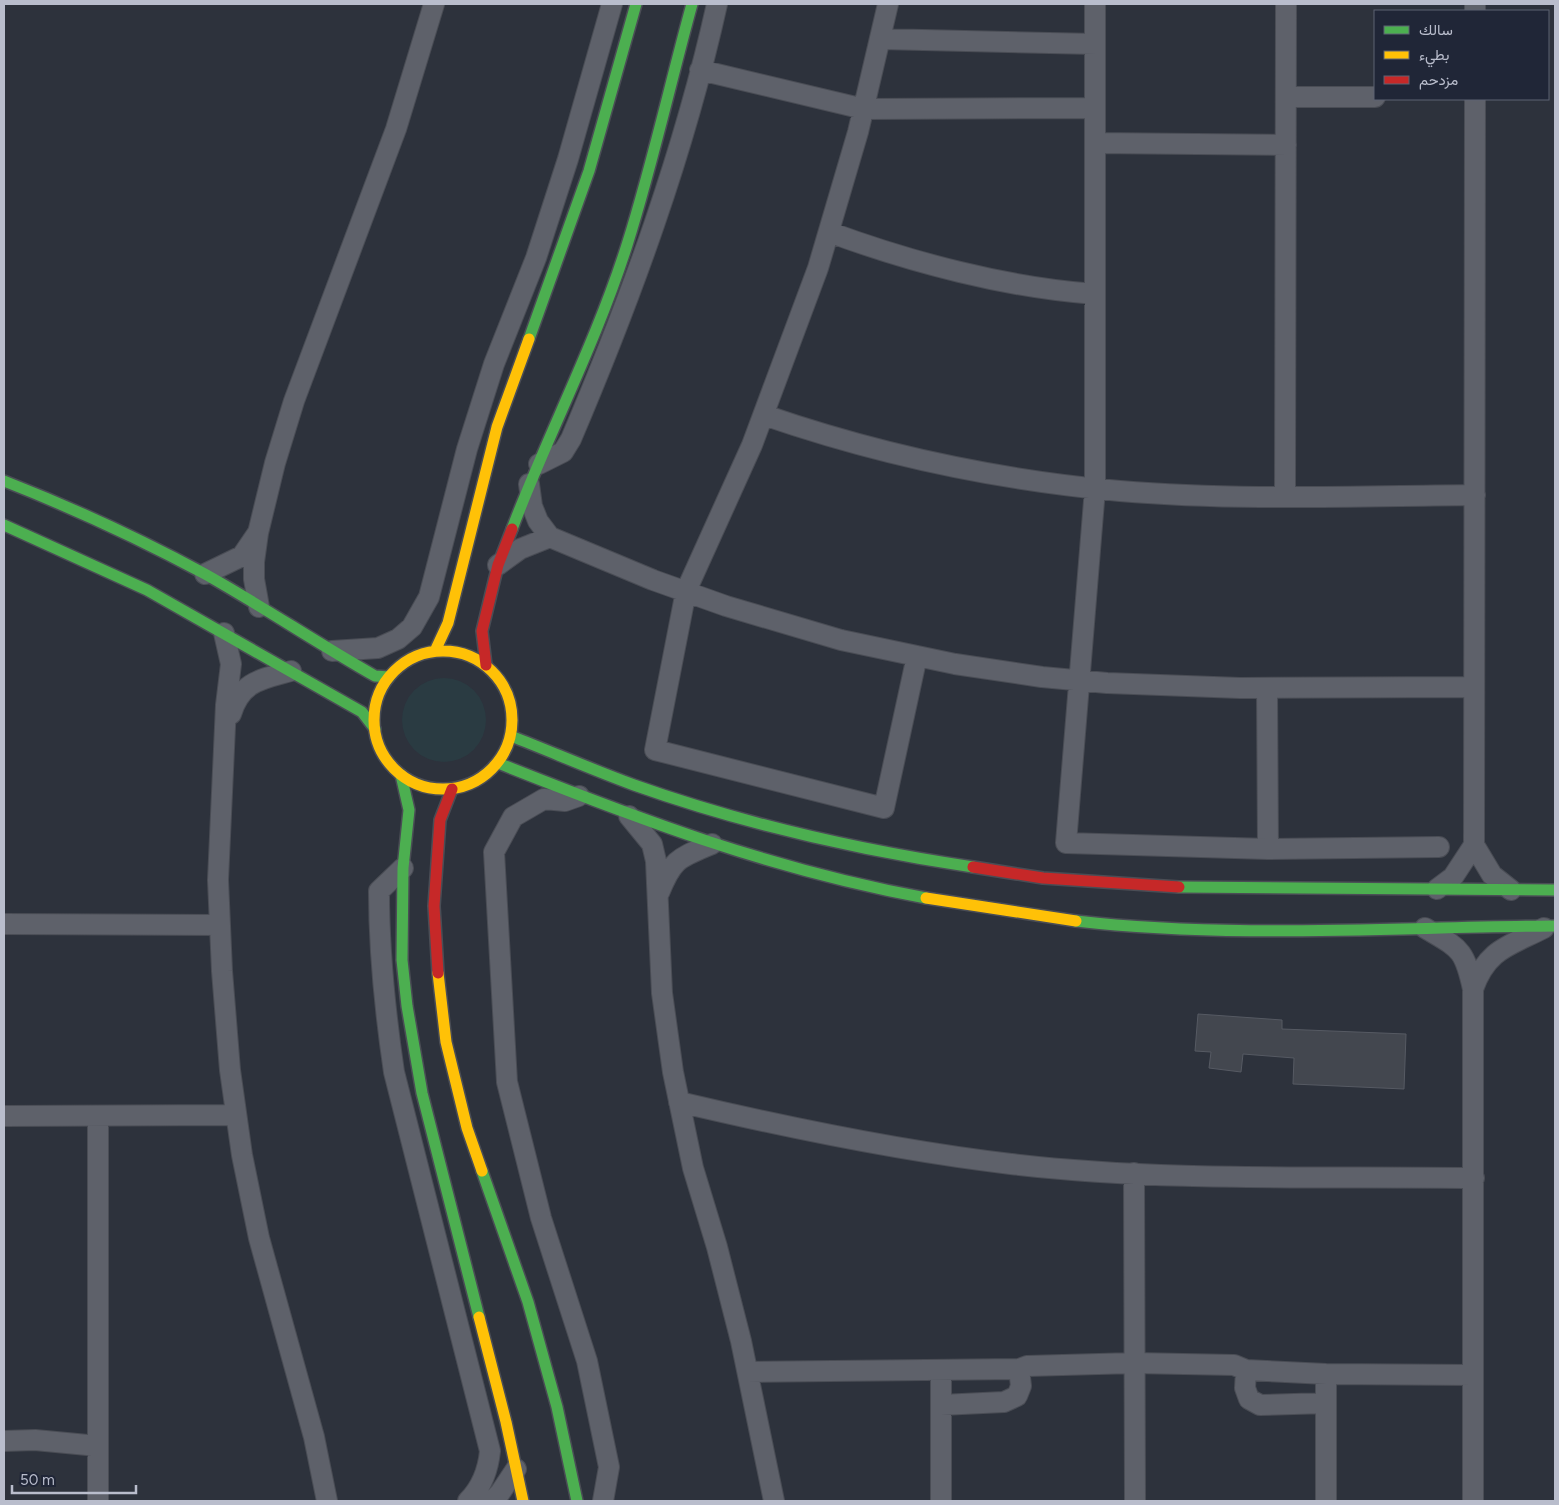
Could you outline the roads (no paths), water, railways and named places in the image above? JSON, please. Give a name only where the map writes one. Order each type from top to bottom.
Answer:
[{"type":"main road","points":[[435,651],[448,623],[477,501],[500,419],[589,170],[636,4]]},
{"type":"main road","points":[[486,665],[482,630],[498,565],[529,484],[593,339],[627,245],[692,4]]},
{"type":"main road","points":[[4,481],[104,524],[205,574],[375,676],[389,678]]},
{"type":"main road","points":[[4,525],[126,580],[224,633],[362,712],[375,729],[383,754],[401,775],[425,787],[452,789],[477,780],[498,763],[510,736],[512,712],[504,686],[486,665],[462,653],[435,651],[410,660],[389,678],[377,702],[375,729]]},
{"type":"main road","points":[[510,736],[635,785],[755,823],[884,854],[1043,878],[1159,887],[1555,890]]},
{"type":"main road","points":[[498,763],[712,844],[796,869],[913,897],[1086,922],[1146,927],[1226,929],[1551,926]]},
{"type":"main road","points":[[401,775],[409,810],[403,868],[402,960],[407,1006],[422,1093],[469,1274],[523,1501]]},
{"type":"main road","points":[[452,789],[440,820],[434,906],[435,952],[446,1042],[466,1128],[528,1302],[557,1407],[577,1501]]},
{"type":"street","points":[[259,607],[254,579],[258,533],[294,401],[393,138],[434,4]]},
{"type":"street","points":[[332,651],[378,648],[398,639],[412,627],[428,597],[467,449],[494,364],[536,258],[568,159],[612,4]]},
{"type":"street","points":[[539,464],[563,452],[601,366],[651,235],[700,70],[717,4]]},
{"type":"street","points":[[888,4],[864,108],[829,232],[790,348],[764,415],[686,592],[655,750],[884,808],[916,656]]},
{"type":"street","points":[[1095,4],[1095,488],[1066,843],[1268,849],[1439,847]]},
{"type":"street","points":[[1285,496],[1286,4]]},
{"type":"street","points":[[881,39],[1095,44]]},
{"type":"street","points":[[700,70],[864,108],[1095,108]]},
{"type":"street","points":[[1286,97],[1374,97]]},
{"type":"street","points":[[1475,100],[1474,845],[1492,875],[1511,890]]},
{"type":"street","points":[[1095,143],[1286,145]]},
{"type":"street","points":[[829,232],[936,266],[1024,284],[1095,294]]},
{"type":"street","points":[[764,415],[888,454],[989,475],[1095,488],[1183,494],[1285,496],[1475,495]]},
{"type":"street","points":[[529,484],[532,506],[538,521],[550,537],[686,592],[841,640],[990,670],[1080,680],[1175,687],[1474,687]]},
{"type":"street","points":[[205,574],[242,556],[258,533]]},
{"type":"street","points":[[498,565],[526,546],[550,537]]},
{"type":"street","points":[[224,633],[231,664],[226,705],[218,880],[230,1070],[236,1115],[259,1238],[314,1437],[327,1501]]},
{"type":"street","points":[[230,683],[252,682],[291,671]]},
{"type":"street","points":[[226,730],[233,707],[242,691],[252,682]]},
{"type":"street","points":[[1267,688],[1268,849]]},
{"type":"street","points":[[580,795],[565,801],[544,799],[513,817],[494,852],[507,1082],[541,1218],[586,1361],[609,1467],[603,1501]]},
{"type":"street","points":[[626,813],[652,844],[656,861],[662,993],[679,1102],[693,1168],[717,1247],[748,1372],[774,1501]]},
{"type":"street","points":[[657,899],[668,869],[679,860],[712,844]]},
{"type":"street","points":[[1437,889],[1454,877],[1474,845]]},
{"type":"street","points":[[403,868],[379,891],[380,956],[385,1012],[394,1072],[490,1451],[488,1468],[483,1482],[468,1501]]},
{"type":"street","points":[[4,924],[220,924]]},
{"type":"street","points":[[1474,989],[1480,971],[1488,959],[1551,926]]},
{"type":"street","points":[[1425,928],[1454,946],[1464,955],[1474,989],[1473,1501]]},
{"type":"street","points":[[679,1102],[810,1132],[944,1155],[1012,1164],[1171,1176],[1474,1178]]},
{"type":"street","points":[[4,1116],[236,1115]]},
{"type":"street","points":[[98,1116],[98,1501]]},
{"type":"street","points":[[1134,1173],[1135,1501]]},
{"type":"street","points":[[748,1372],[1020,1369],[1027,1366],[1134,1363],[1234,1365],[1246,1370],[1326,1374],[1473,1375]]},
{"type":"street","points":[[941,1405],[1004,1402],[1017,1396],[1021,1386],[1020,1369]]},
{"type":"street","points":[[941,1370],[941,1501]]},
{"type":"street","points":[[1246,1370],[1245,1388],[1249,1399],[1260,1405],[1326,1403]]},
{"type":"street","points":[[1326,1374],[1326,1501]]},
{"type":"street","points":[[4,1441],[35,1440],[98,1446]]},
{"type":"street","points":[[492,1501],[500,1493],[516,1469]]}]
